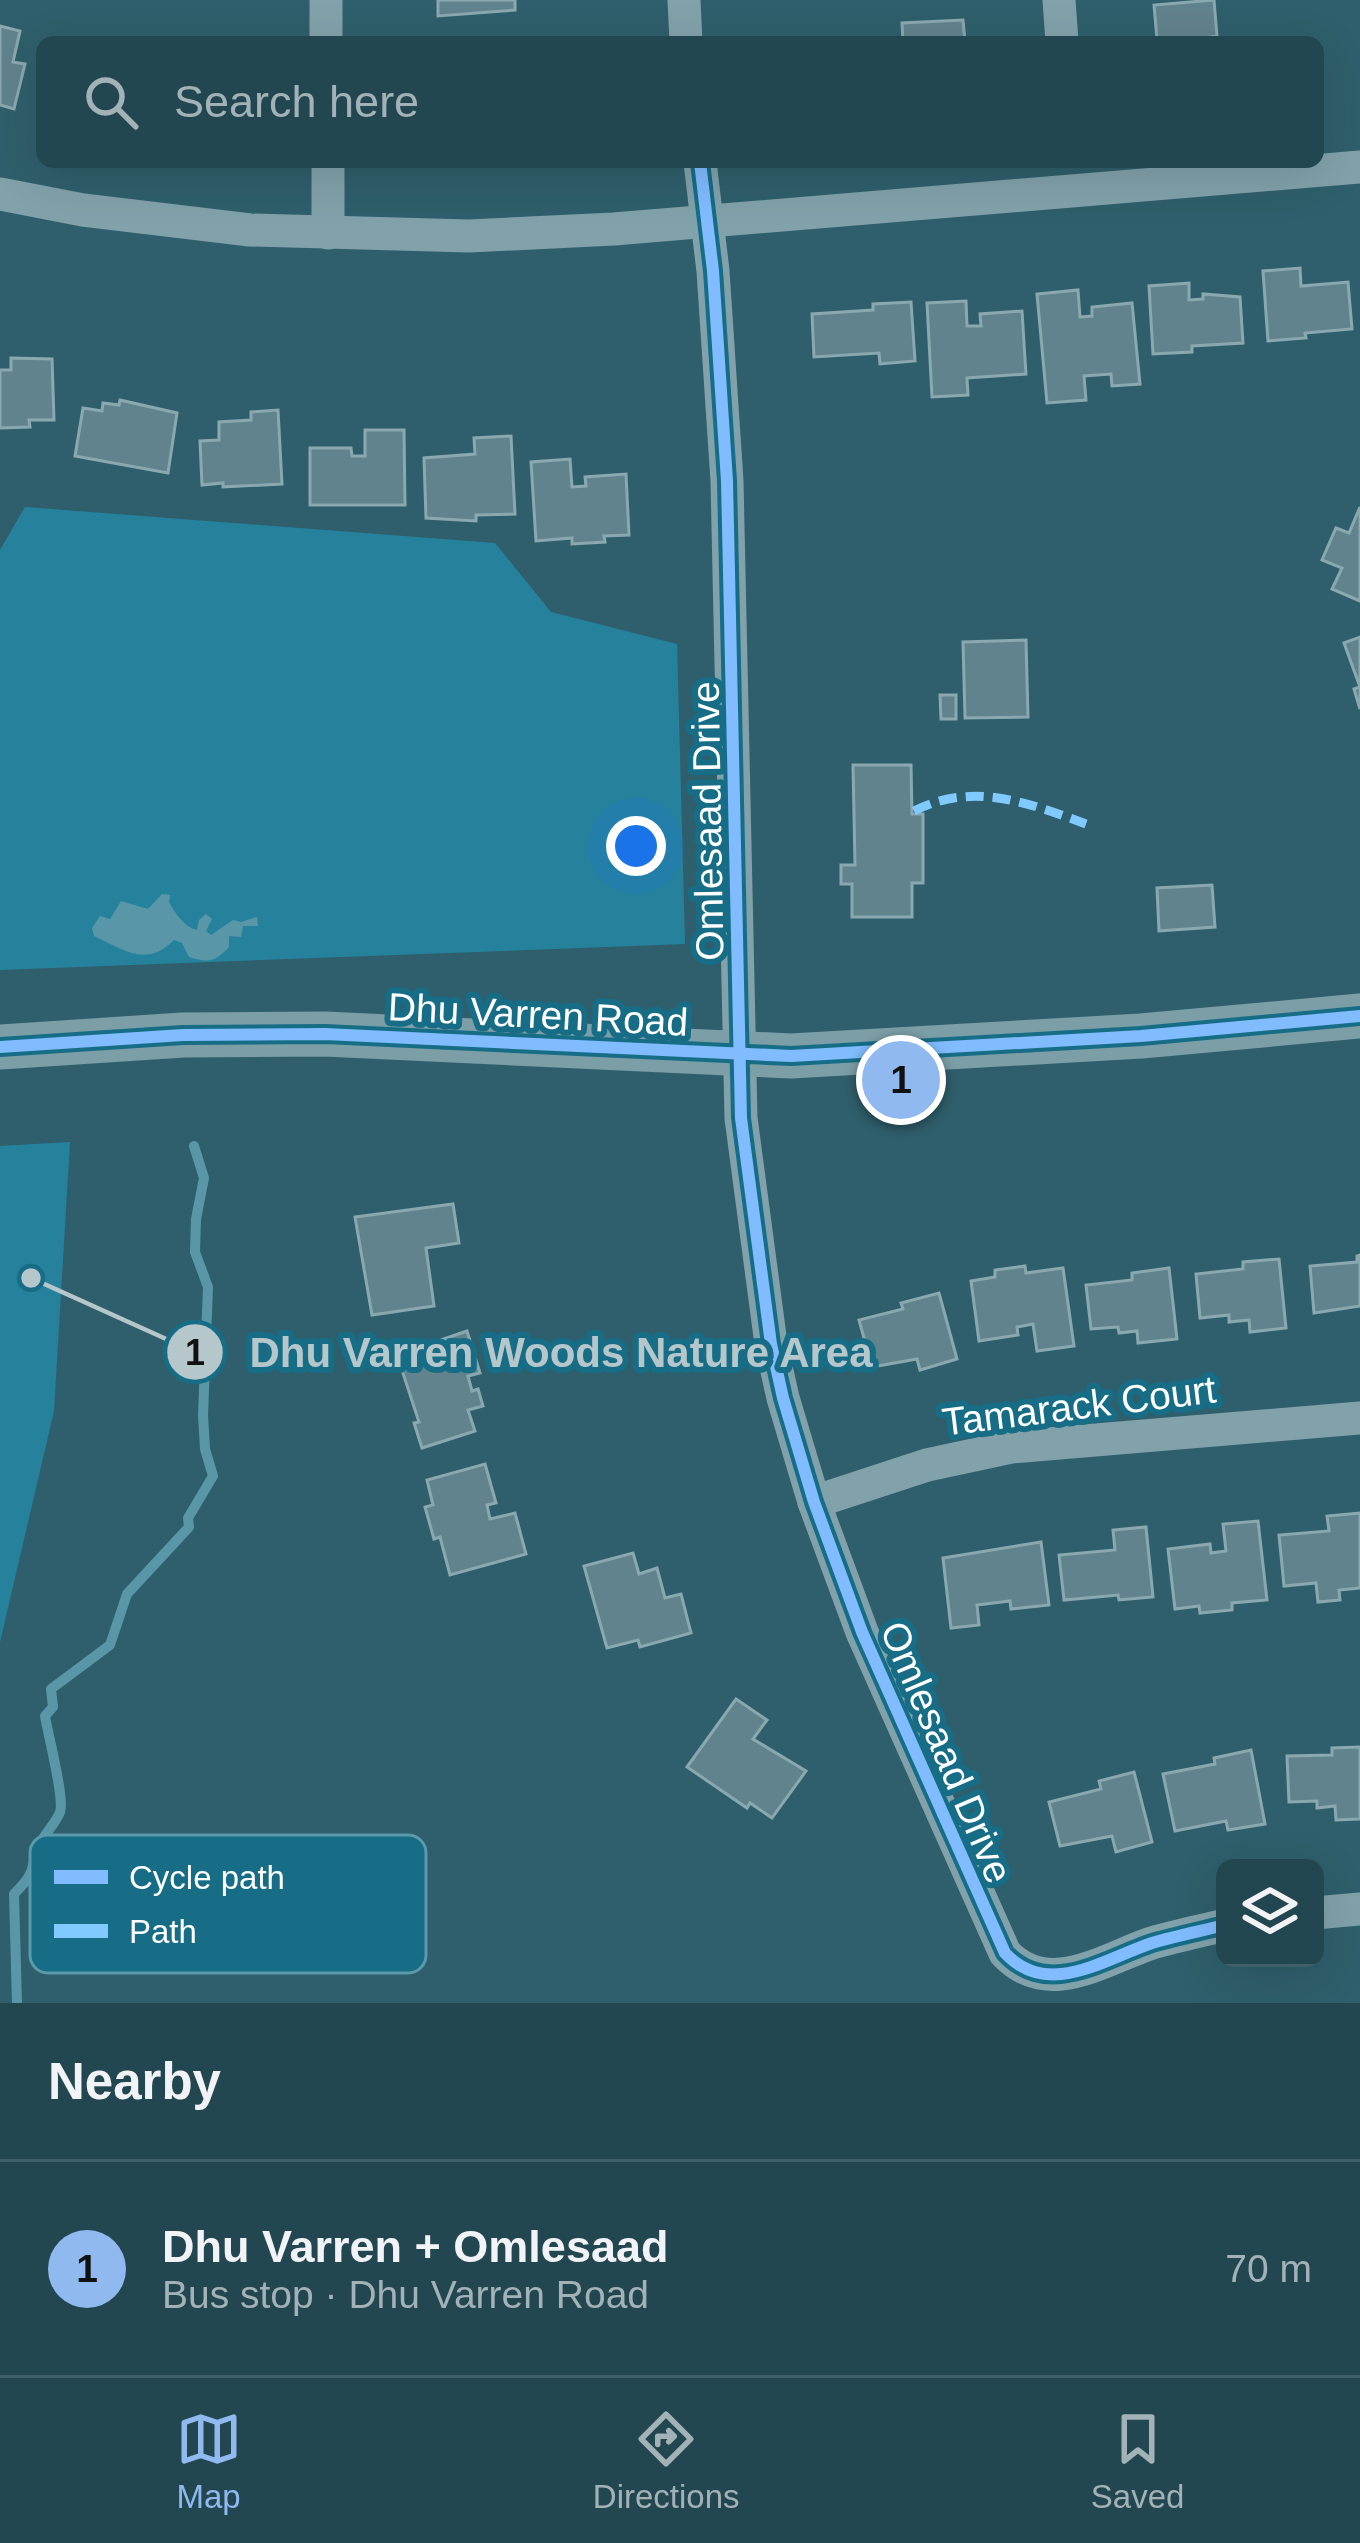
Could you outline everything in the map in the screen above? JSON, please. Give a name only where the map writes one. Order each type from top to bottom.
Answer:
[{"type":"main road","name":"Dhu Varren Road","points":[[0,1047],[183,1035],[325,1034],[791,1056],[1106,1038],[1360,1016]]},
{"type":"street","points":[[326,0],[326,36]]},
{"type":"street","points":[[684,0],[686,36]]},
{"type":"street","points":[[1059,0],[1062,36]]},
{"type":"street","points":[[0,194],[250,230],[514,234],[707,220],[1074,177],[1360,167]]},
{"type":"street","points":[[328,168],[328,233]]},
{"type":"street","name":"Omlesaad Drive","points":[[701,168],[728,527],[739,900],[738,1053],[753,1221],[783,1398],[814,1502],[862,1632],[996,1939],[1016,1965],[1052,1976],[1072,1973],[1152,1943],[1216,1927]]},
{"type":"street","name":"Tamarack Court","points":[[814,1502],[927,1465],[1011,1447],[1360,1418]]},
{"type":"street","points":[[1324,1912],[1360,1909]]},
{"type":"shaded area","points":[[25,507],[495,543],[551,612],[677,644],[685,944],[0,970],[0,550]]},
{"type":"shaded area","points":[[162,894],[170,895],[174,911],[192,928],[197,930],[206,914],[212,919],[206,931],[211,935],[233,920],[257,917],[258,926],[243,926],[241,937],[229,936],[229,947],[206,960],[189,957],[182,943],[174,940],[144,955],[94,936],[92,928],[100,916],[110,919],[121,901],[148,909]]},
{"type":"shaded area","points":[[70,1142],[54,1411],[0,1642],[0,1146]]},
{"type":"building","points":[[438,0],[515,0],[515,10],[438,16]]},
{"type":"building","points":[[1214,0],[1217,36],[1157,36],[1154,5]]},
{"type":"building","points":[[963,20],[964,36],[903,36],[902,23]]},
{"type":"building","points":[[0,26],[20,31],[13,62],[25,64],[14,109],[0,105]]},
{"type":"building","points":[[1300,268],[1301,286],[1348,282],[1352,329],[1268,341],[1263,271]]},
{"type":"building","points":[[1189,283],[1189,300],[1203,299],[1203,294],[1240,297],[1243,343],[1153,354],[1149,286]]},
{"type":"building","points":[[1078,290],[1080,317],[1092,316],[1092,307],[1132,303],[1140,384],[1112,386],[1111,374],[1084,376],[1086,400],[1047,403],[1037,294]]},
{"type":"building","points":[[966,301],[967,326],[981,326],[980,314],[1022,311],[1026,374],[967,378],[968,395],[932,397],[927,303]]},
{"type":"building","points":[[911,302],[915,361],[880,364],[879,353],[814,357],[812,314]]},
{"type":"building","points":[[11,358],[52,359],[54,420],[29,420],[30,427],[0,428],[0,370],[11,370]]},
{"type":"building","points":[[120,400],[177,413],[168,473],[75,456],[83,408],[102,411],[103,403],[119,405]]},
{"type":"building","points":[[278,410],[282,484],[202,485],[200,441],[219,440],[219,422],[251,420],[251,412]]},
{"type":"building","points":[[365,430],[404,430],[405,505],[310,505],[310,448],[351,448],[352,456],[365,456]]},
{"type":"building","points":[[511,436],[515,514],[476,515],[476,521],[426,518],[424,458],[475,454],[474,438]]},
{"type":"building","points":[[570,459],[572,487],[586,486],[585,477],[626,474],[629,535],[604,536],[605,542],[536,541],[531,462]]},
{"type":"building","points":[[1360,507],[1360,601],[1332,589],[1342,568],[1322,560],[1336,528],[1349,533]]},
{"type":"building","points":[[1360,637],[1360,687],[1344,643]]},
{"type":"building","points":[[1026,640],[1028,717],[965,718],[963,642]]},
{"type":"building","points":[[940,695],[956,695],[956,719],[941,719]]},
{"type":"building","points":[[853,765],[911,765],[912,814],[923,814],[923,883],[912,883],[912,917],[852,917],[852,884],[841,884],[841,865],[855,865]]},
{"type":"building","points":[[1212,885],[1215,927],[1159,931],[1157,888]]},
{"type":"building","points":[[453,1204],[459,1243],[426,1248],[434,1306],[372,1315],[355,1217]]},
{"type":"building","points":[[1360,1255],[1360,1306],[1314,1313],[1310,1266],[1357,1262]]},
{"type":"building","points":[[1279,1259],[1286,1328],[1250,1332],[1249,1320],[1229,1322],[1229,1315],[1200,1318],[1196,1274]]},
{"type":"building","points":[[1025,1266],[1026,1273],[1063,1268],[1074,1346],[1037,1351],[1033,1324],[1017,1327],[1018,1335],[979,1341],[971,1281],[995,1277],[995,1270]]},
{"type":"building","points":[[1169,1268],[1177,1339],[1138,1343],[1137,1331],[1091,1329],[1086,1285],[1132,1280],[1132,1273]]},
{"type":"building","points":[[939,1293],[957,1359],[920,1370],[917,1359],[872,1367],[859,1320],[903,1309],[901,1303]]},
{"type":"building","points":[[467,1331],[480,1373],[468,1376],[483,1406],[468,1410],[475,1431],[422,1448],[414,1423],[419,1422],[397,1355]]},
{"type":"building","points":[[485,1464],[496,1503],[487,1505],[490,1519],[515,1513],[526,1554],[450,1575],[440,1537],[434,1539],[425,1507],[433,1505],[427,1480]]},
{"type":"building","points":[[1360,1513],[1360,1588],[1339,1590],[1340,1600],[1318,1602],[1316,1583],[1284,1586],[1279,1535],[1329,1531],[1327,1516]]},
{"type":"building","points":[[1258,1521],[1267,1600],[1232,1603],[1232,1610],[1175,1609],[1168,1549],[1210,1544],[1211,1553],[1226,1551],[1223,1524]]},
{"type":"building","points":[[1146,1527],[1153,1597],[1064,1600],[1059,1555],[1115,1550],[1113,1530]]},
{"type":"building","points":[[1041,1542],[1049,1605],[1011,1609],[1010,1601],[977,1605],[979,1625],[951,1628],[943,1558]]},
{"type":"building","points":[[633,1553],[639,1574],[657,1568],[665,1598],[681,1594],[691,1633],[640,1647],[638,1640],[607,1648],[584,1566]]},
{"type":"building","points":[[736,1699],[767,1720],[753,1739],[806,1771],[772,1818],[750,1803],[747,1808],[687,1767]]},
{"type":"building","points":[[1360,1747],[1360,1819],[1336,1820],[1335,1806],[1317,1808],[1317,1801],[1289,1802],[1287,1756],[1332,1755],[1332,1748]]},
{"type":"building","points":[[1251,1750],[1265,1824],[1228,1830],[1226,1821],[1175,1831],[1163,1774],[1215,1764],[1214,1758]]},
{"type":"building","points":[[1134,1772],[1152,1842],[1116,1852],[1112,1836],[1060,1846],[1049,1802],[1101,1789],[1099,1781]]},
{"type":"waterway","points":[[46,1835],[61,1805],[45,1716],[53,1707],[51,1689],[110,1645],[127,1594],[189,1527],[188,1518],[213,1476],[203,1415],[208,1287],[195,1252],[204,1178],[194,1146]]},
{"type":"waterway","points":[[17,2003],[14,1894],[30,1874]]},
{"type":"marked path","points":[[914,811],[936,802],[979,796],[1022,803],[1086,824]]},
{"type":"cycle path","points":[[701,168],[713,271],[727,481],[741,1118],[771,1344],[783,1398],[814,1502],[862,1632],[1005,1953],[1039,1973],[1058,1974],[1216,1927]]},
{"type":"cycle path","points":[[0,1047],[183,1035],[325,1034],[791,1056],[1141,1036],[1360,1016]]},
{"type":"place","name":"Dhu Varren + Omlesaad","points":[[901,1080]]},
{"type":"place","name":"Dhu Varren Woods Nature Area","points":[[31,1278]]}]
